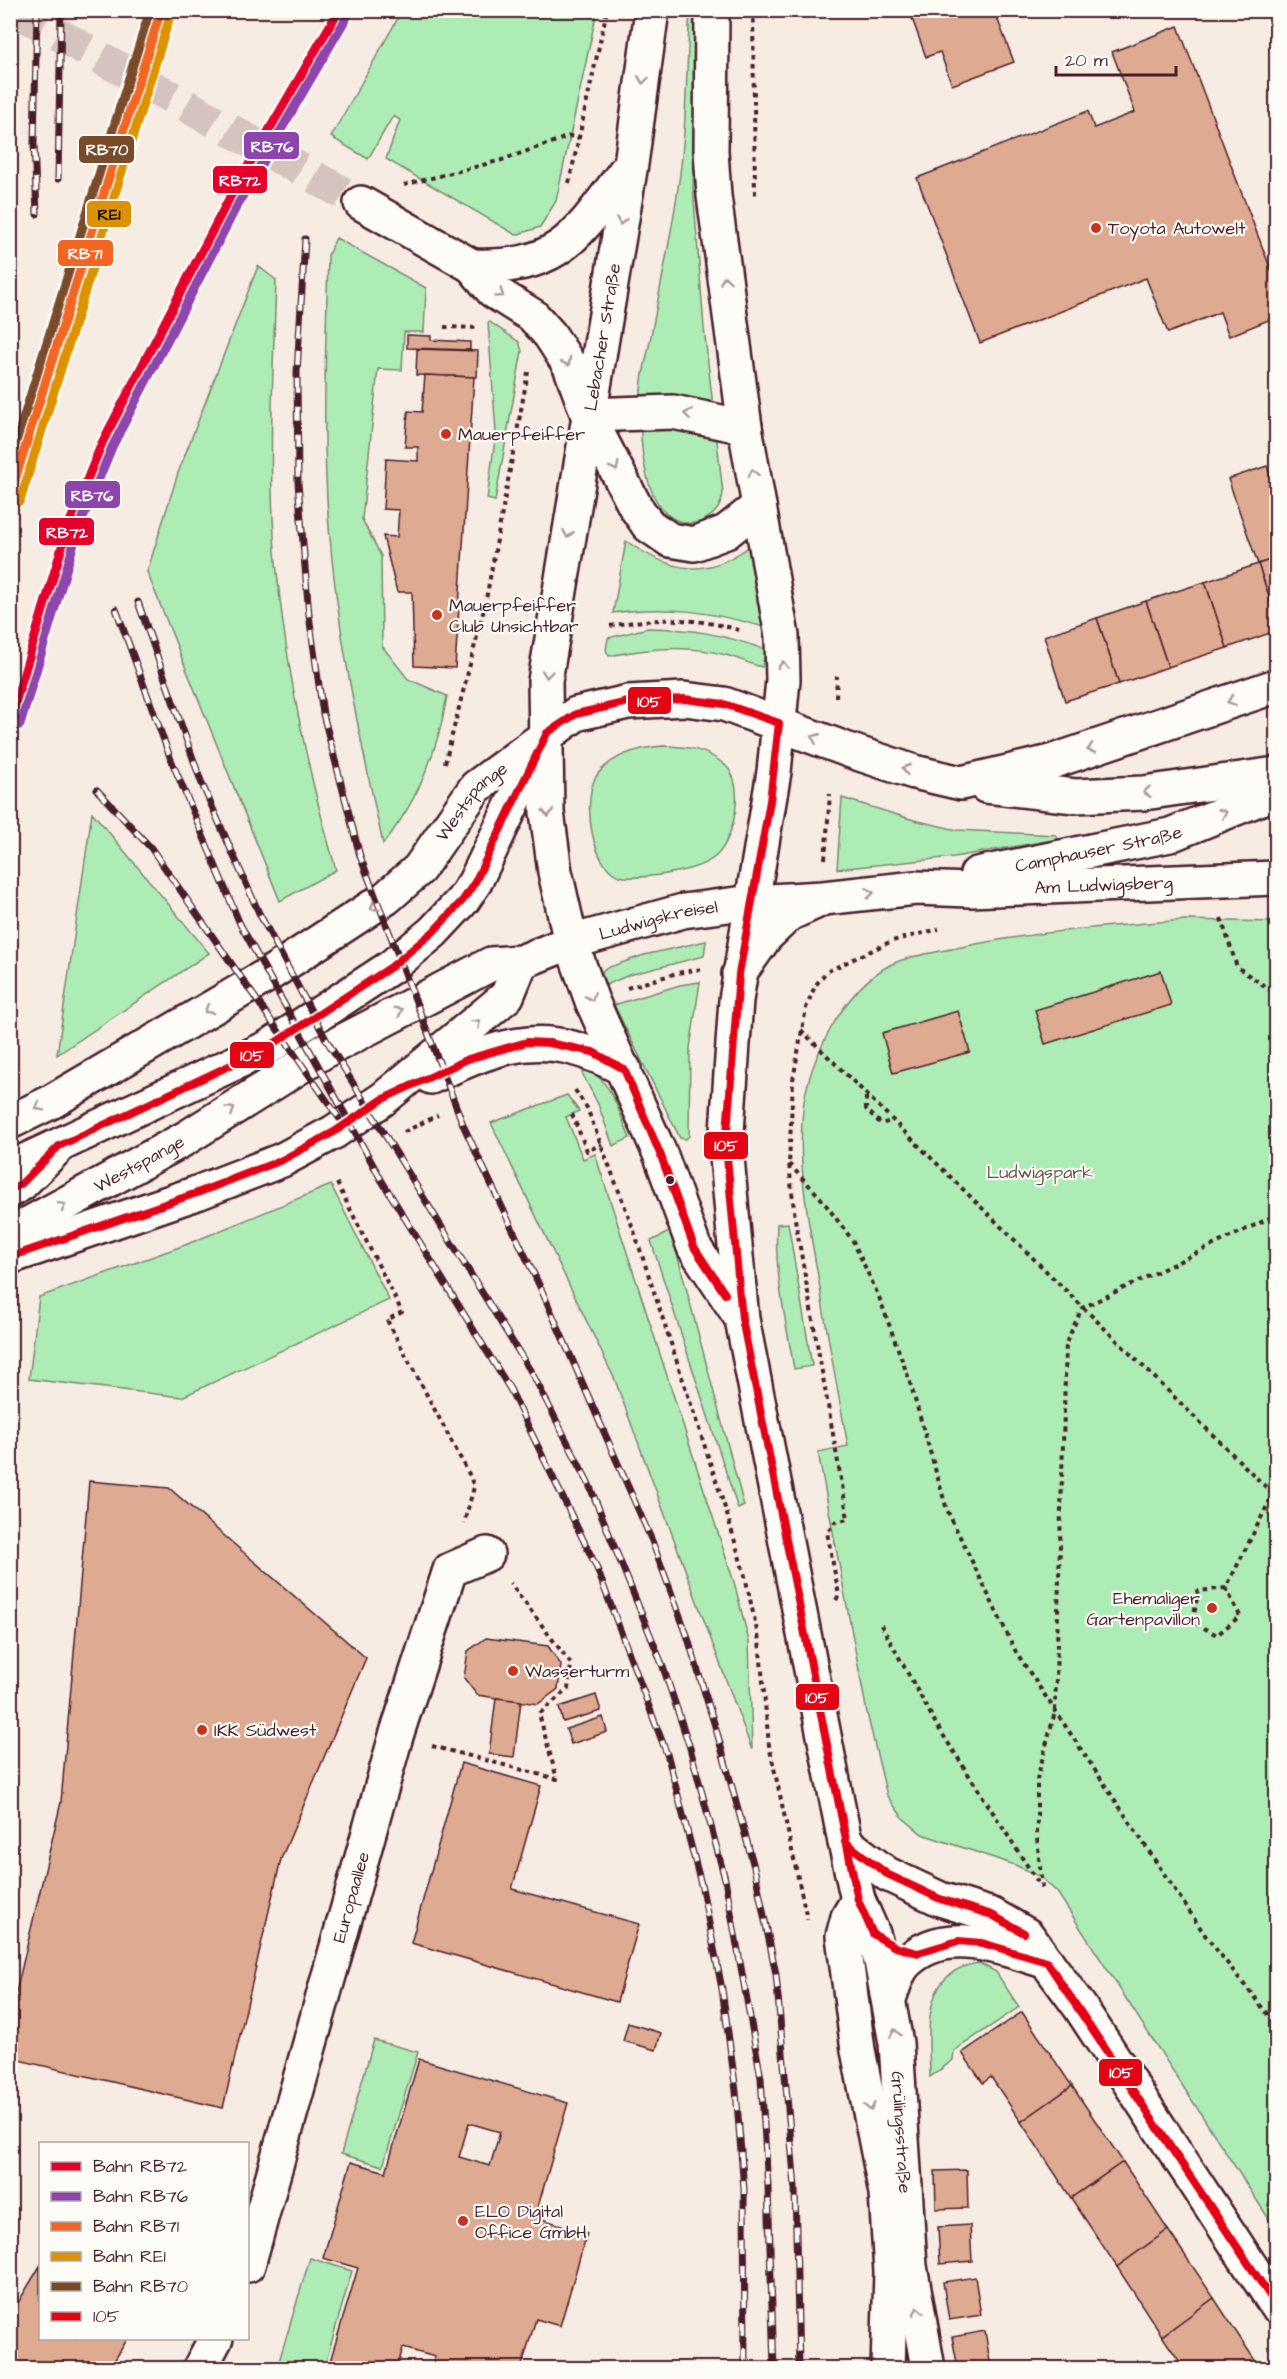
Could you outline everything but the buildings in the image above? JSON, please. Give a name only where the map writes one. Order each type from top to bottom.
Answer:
[{"type":"main road","name":"Lebacher Straße","points":[[547,733],[545,681],[631,164],[652,10]]},
{"type":"main road","points":[[712,10],[714,196],[745,427],[782,636],[783,680],[770,801],[752,902]]},
{"type":"main road","points":[[712,99],[728,10]]},
{"type":"main road","points":[[472,266],[505,267],[545,258],[580,231],[631,164]]},
{"type":"main road","points":[[361,202],[472,266],[493,291],[533,316],[550,335],[570,366],[588,415],[634,506],[648,525],[670,540],[694,544],[726,532],[759,506]]},
{"type":"main road","points":[[588,415],[673,412],[745,427]]},
{"type":"main road","points":[[961,783],[1051,762],[1276,686]]},
{"type":"main road","points":[[571,942],[555,872],[547,812],[547,733],[576,714],[628,702],[684,699],[724,704],[851,752],[914,772],[961,783],[1075,796],[1144,793],[1276,774]]},
{"type":"main road","name":"Westspange","points":[[10,1122],[51,1102],[272,973],[386,898],[419,869],[476,787],[547,733]]},
{"type":"main road","name":"Westspange","points":[[10,1168],[267,1048],[391,967],[425,939],[463,900],[475,882],[547,733]]},
{"type":"main road","name":"Camphauser Straße","points":[[916,888],[1170,835],[1276,792]]},
{"type":"main road","name":"Am Ludwigsberg","points":[[752,902],[823,884],[970,890],[1276,878]]},
{"type":"main road","points":[[739,974],[766,936],[823,884]]},
{"type":"main road","name":"Ludwigskreisel","points":[[571,942],[683,911],[752,902]]},
{"type":"main road","name":"Grülingsstraße","points":[[752,902],[739,974],[726,1146],[742,1319],[845,1842],[858,1900],[873,1934],[889,1999],[896,2043],[910,2266],[928,2368]]},
{"type":"main road","name":"Westspange","points":[[10,1234],[186,1138],[327,1050],[375,1023],[491,964],[521,962],[571,942]]},
{"type":"main road","name":"Grülingsstraße","points":[[571,942],[592,1001],[662,1156],[694,1247],[742,1319]]},
{"type":"main road","points":[[10,1257],[197,1193],[282,1160],[334,1132],[383,1099],[507,996],[521,962]]},
{"type":"main road","points":[[383,1099],[468,1059],[527,1042],[549,1043],[593,1052],[624,1069]]},
{"type":"main road","points":[[10,1190],[21,1184],[59,1146]]},
{"type":"main road","points":[[450,1570],[487,1554]]},
{"type":"main road","name":"Europaallee","points":[[249,2261],[396,1736],[450,1570]]},
{"type":"main road","points":[[845,1842],[887,1874],[918,1889],[992,1915],[1027,1935],[1276,2305]]},
{"type":"main road","points":[[858,1900],[918,1889]]},
{"type":"main road","name":"Grülingsstraße","points":[[858,1900],[848,1917],[843,1936],[858,2050],[886,2193],[891,2272],[888,2368]]},
{"type":"main road","points":[[873,1934],[896,1947],[918,1953]]},
{"type":"main road","points":[[889,1999],[902,1967],[918,1953],[958,1941],[982,1943],[1047,1962]]},
{"type":"main road","points":[[200,2368],[215,2340]]},
{"type":"main road","points":[[225,2368],[230,2340]]},
{"type":"path","points":[[567,191],[607,10]]},
{"type":"path","points":[[361,202],[417,180],[502,160],[570,136],[579,138]]},
{"type":"path","points":[[444,327],[482,328]]},
{"type":"path","points":[[445,766],[485,605],[528,368]]},
{"type":"path","points":[[485,605],[495,607]]},
{"type":"path","points":[[610,626],[647,619],[683,619],[722,625],[744,632]]},
{"type":"path","points":[[837,676],[837,697]]},
{"type":"path","points":[[823,884],[830,794]]},
{"type":"path","points":[[1218,909],[1237,967],[1276,994]]},
{"type":"path","points":[[621,991],[677,973],[702,969]]},
{"type":"path","points":[[826,972],[815,986],[801,1030],[793,1080],[789,1164],[795,1219],[848,1519]]},
{"type":"path","points":[[801,1030],[1275,1496],[1226,1588]]},
{"type":"path","points":[[866,1096],[866,1109],[881,1124],[891,1121]]},
{"type":"path","points":[[587,1108],[637,1239],[745,1576],[759,1640],[769,1745],[807,1921]]},
{"type":"path","points":[[572,1114],[587,1151],[602,1144]]},
{"type":"path","points":[[789,1164],[820,1197],[853,1241],[879,1297],[909,1379],[947,1510],[1016,1652],[1205,1935],[1276,2025]]},
{"type":"path","points":[[337,1183],[402,1312],[387,1320],[474,1487],[450,1570]]},
{"type":"path","points":[[880,1625],[936,1724],[1042,1888],[1037,1837],[1038,1779],[1055,1712],[1066,1343],[1082,1308],[1276,1215]]},
{"type":"path","points":[[396,1736],[556,1779],[539,1714],[568,1689],[571,1664],[487,1554]]},
{"type":"path","points":[[1226,1588],[1240,1616],[1217,1635],[1192,1622],[1198,1591],[1226,1588]]},
{"type":"green space","points":[[402,11],[597,11],[556,201],[540,227],[516,235],[386,159],[400,120],[393,116],[368,159],[331,137]]},
{"type":"green space","points":[[690,11],[700,11],[693,187],[704,328],[723,493],[718,508],[713,514],[700,522],[684,523],[664,511],[655,497],[648,481],[644,462],[640,423],[643,376],[669,244],[681,166]]},
{"type":"green space","points":[[336,238],[426,288],[424,332],[404,332],[402,370],[378,369],[362,519],[381,556],[382,646],[408,679],[447,696],[438,736],[425,774],[406,810],[383,844],[345,654],[334,577],[327,503],[325,397],[328,255]]},
{"type":"green space","points":[[258,266],[276,280],[271,463],[274,536],[281,610],[300,722],[316,797],[336,870],[280,901],[147,572],[178,473]]},
{"type":"green space","points":[[490,322],[519,342],[522,351],[495,501],[487,499],[496,432],[488,323]]},
{"type":"green space","points":[[626,541],[658,560],[688,568],[719,564],[751,545],[764,627],[726,617],[689,611],[653,610],[613,613]]},
{"type":"green space","points":[[648,628],[708,633],[766,650],[762,667],[726,655],[697,649],[652,649],[609,656],[606,650],[608,638]]},
{"type":"green space","points":[[662,746],[704,752],[726,766],[732,775],[736,798],[733,824],[728,837],[717,855],[699,866],[673,873],[646,876],[625,877],[613,873],[597,850],[592,834],[590,800],[592,786],[603,768],[619,757],[644,748]]},
{"type":"green space","points":[[842,798],[914,820],[957,830],[1056,835],[1058,839],[954,857],[837,869]]},
{"type":"green space","points":[[92,812],[209,953],[57,1055]]},
{"type":"green space","name":"Ludwigspark","points":[[1185,920],[1276,922],[1276,2230],[1057,1892],[1039,1876],[1015,1865],[922,1834],[903,1818],[887,1796],[867,1713],[818,1452],[848,1446],[807,1213],[801,1151],[803,1109],[807,1089],[821,1048],[844,1008],[873,976],[890,965],[914,957],[985,942],[1042,934]]},
{"type":"green space","points":[[706,941],[704,956],[629,975],[606,985],[601,974],[604,969],[644,955]]},
{"type":"green space","points":[[700,982],[690,1048],[689,1136],[686,1139],[680,1138],[614,1005],[680,985]]},
{"type":"green space","points":[[584,1067],[601,1079],[608,1088],[630,1138],[613,1146],[598,1104],[582,1073]]},
{"type":"green space","points":[[567,1095],[579,1111],[566,1117],[583,1159],[595,1154],[734,1582],[749,1641],[752,1750],[615,1380],[491,1123]]},
{"type":"green space","points":[[331,1185],[389,1300],[182,1397],[29,1379],[39,1297],[185,1245]]},
{"type":"green space","points":[[788,1223],[812,1366],[794,1369],[777,1261],[777,1224]]},
{"type":"green space","points":[[671,1231],[744,1506],[738,1509],[651,1241]]},
{"type":"green space","points":[[979,1963],[996,1972],[1019,2007],[954,2051],[953,2060],[930,2077],[930,2022],[937,1990],[946,1978],[960,1968]]},
{"type":"green space","points":[[374,2040],[418,2052],[383,2166],[341,2154]]},
{"type":"green space","points":[[310,2258],[352,2271],[324,2368],[277,2368]]},
{"type":"tunnel","points":[[15,10],[361,203]]},
{"type":"railway","points":[[37,10],[34,144],[37,214]]},
{"type":"railway","points":[[58,179],[61,10]]},
{"type":"railway","points":[[305,239],[297,372],[298,483],[309,615],[323,714],[360,856],[464,1127],[542,1291],[652,1541],[687,1635],[718,1736],[754,1867],[776,1974],[795,2187],[799,2368]]},
{"type":"railway","points":[[138,602],[202,784],[259,913],[327,1041],[533,1375],[588,1482],[662,1664],[690,1748],[725,1879],[761,2078],[768,2187],[774,2368]]},
{"type":"railway","points":[[116,609],[170,757],[240,924],[382,1181],[510,1389],[596,1566],[668,1757],[702,1888],[722,1989],[736,2091],[744,2189],[745,2368]]},
{"type":"railway","points":[[97,790],[151,848],[339,1118]]},
{"type":"rail line","name":"RB70","points":[[10,461],[150,10]]},
{"type":"rail line","name":"RB71","points":[[10,496],[161,10]]},
{"type":"rail line","name":"RB72","points":[[10,720],[68,527],[102,443],[230,197],[339,10]]},
{"type":"rail line","name":"RE1","points":[[20,501],[171,13]]},
{"type":"rail line","name":"RB76","points":[[20,725],[78,530],[112,447],[239,202],[348,15]]},
{"type":"transit line","name":"105","points":[[10,1190],[21,1184],[59,1146],[267,1048],[391,967],[433,932],[463,900],[475,882],[547,733],[576,714],[628,702],[684,699],[724,704],[779,723],[770,801],[739,974],[726,1146],[742,1319],[858,1900],[873,1934],[895,1947],[918,1953],[958,1941],[982,1943],[1047,1962],[1276,2305]]},
{"type":"transit line","name":"105","points":[[10,1257],[197,1193],[282,1160],[334,1132],[383,1099],[468,1059],[527,1042],[549,1043],[593,1052],[624,1069],[661,1156],[694,1247],[725,1294]]},
{"type":"transit line","name":"105","points":[[845,1842],[887,1874],[940,1899],[992,1915],[1024,1933]]},
{"type":"place","name":"Toyota Autowelt","points":[[1096,228]]},
{"type":"place","name":"Mauerpfeiffer","points":[[446,434]]},
{"type":"place","name":"Mauerpfeiffer Club Unsichtbar","points":[[437,615]]},
{"type":"place","name":"Ehemaliger Gartenpavillon","points":[[1212,1608]]},
{"type":"place","name":"Wasserturm","points":[[513,1671]]},
{"type":"place","name":"IKK Südwest","points":[[202,1730]]},
{"type":"place","name":"ELO Digital Office GmbH","points":[[463,2221]]}]
